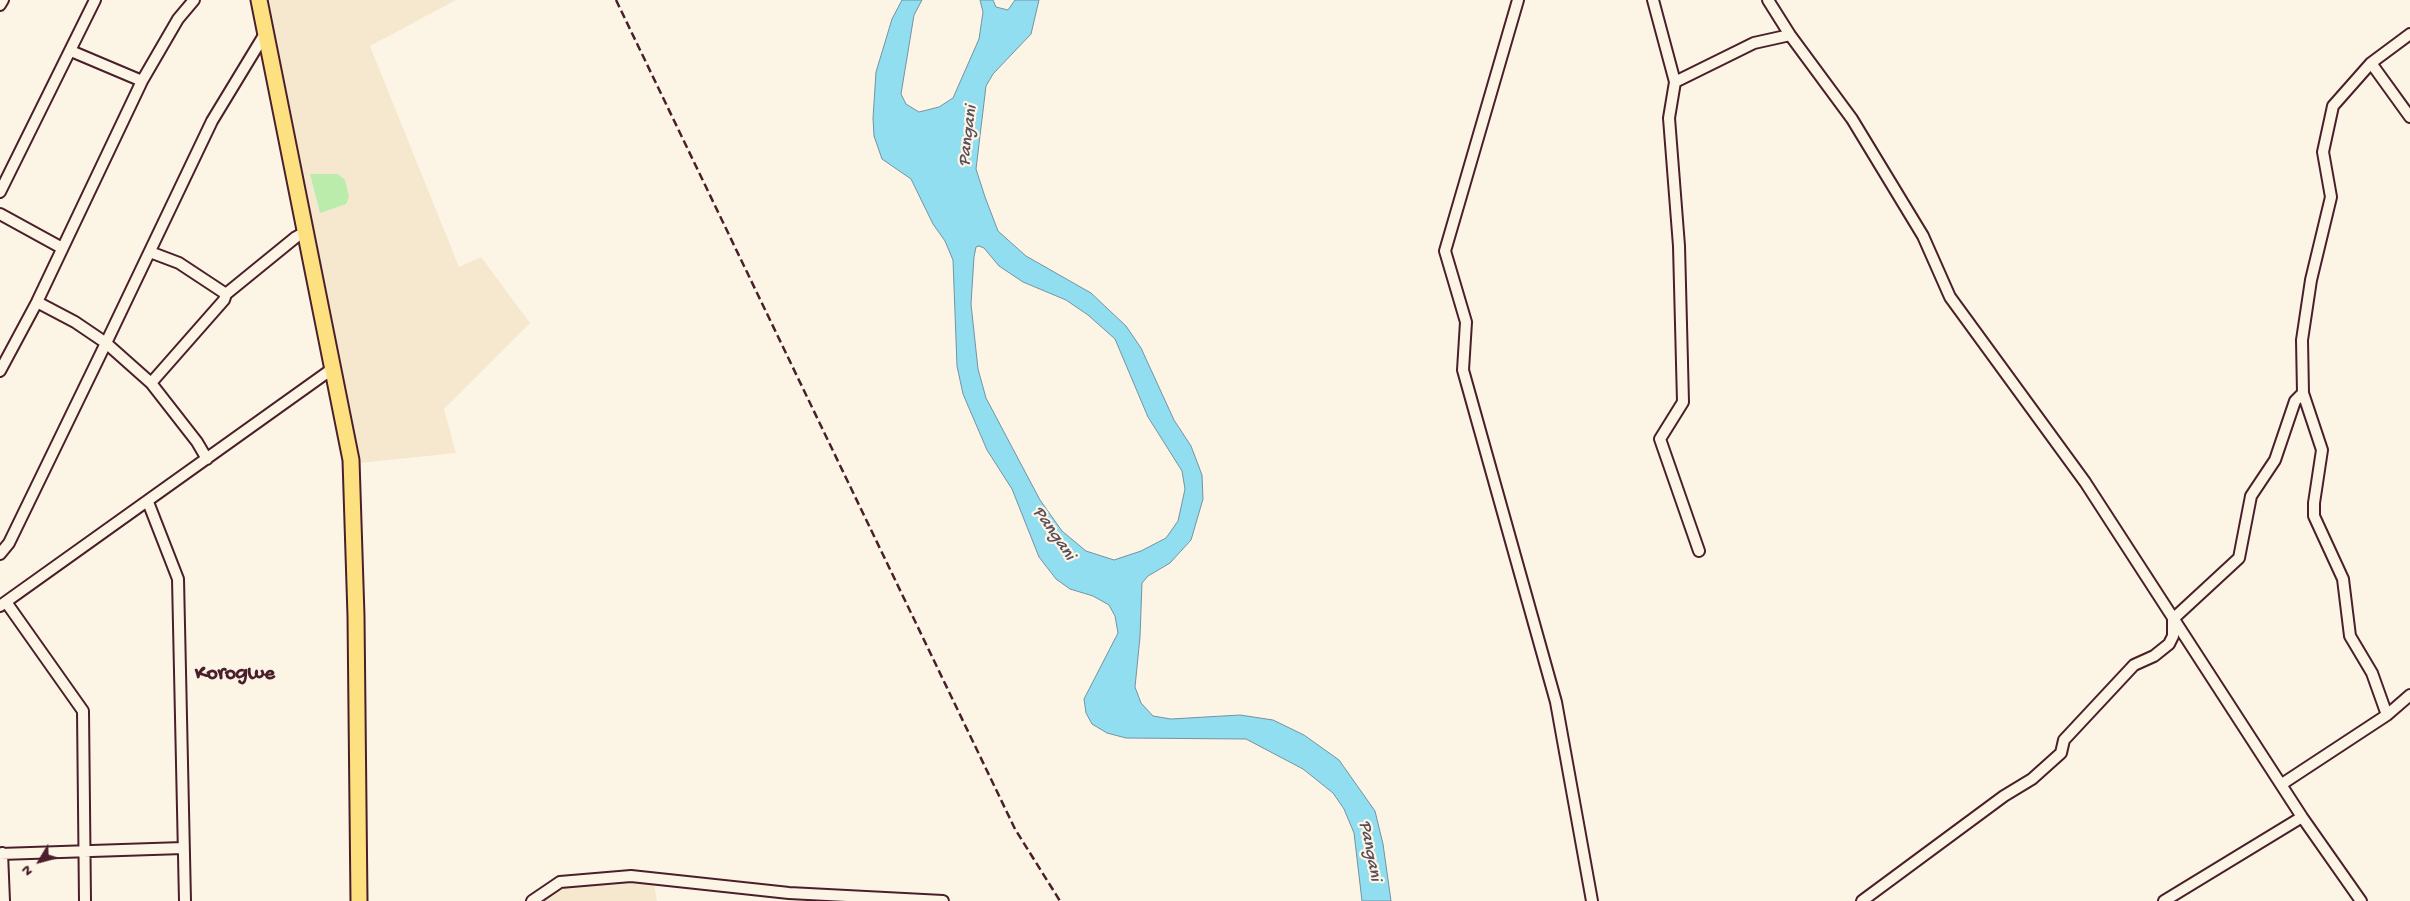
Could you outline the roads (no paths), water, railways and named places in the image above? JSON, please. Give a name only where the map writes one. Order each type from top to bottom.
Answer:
[{"type":"highway","points":[[259,0],[350,460],[356,616],[358,901]]},
{"type":"street","points":[[0,5],[3,0]]},
{"type":"street","points":[[0,192],[95,0]]},
{"type":"street","points":[[0,371],[37,302],[142,81],[178,19],[194,0]]},
{"type":"street","points":[[1518,0],[1445,251],[1466,322],[1463,370],[1556,702],[1592,901]]},
{"type":"street","points":[[1653,0],[1675,82],[1669,118],[1679,246],[1683,402],[1660,439],[1698,551]]},
{"type":"street","points":[[1768,0],[1790,35],[1852,119],[1924,236],[1950,297],[2085,482],[2302,817],[2361,901]]},
{"type":"street","points":[[0,554],[9,543],[212,121],[266,32]]},
{"type":"street","points":[[2386,715],[2372,673],[2350,636],[2343,579],[2314,516],[2314,503],[2322,450],[2303,393],[2302,340],[2311,280],[2331,197],[2323,152],[2334,106],[2371,63],[2410,34]]},
{"type":"street","points":[[1675,82],[1754,43],[1790,35]]},
{"type":"street","points":[[71,51],[142,81]]},
{"type":"street","points":[[2371,63],[2410,117]]},
{"type":"street","points":[[0,214],[62,248]]},
{"type":"street","points":[[152,383],[224,300],[226,294],[296,237],[305,232]]},
{"type":"street","points":[[150,252],[179,263],[226,294]]},
{"type":"street","points":[[37,302],[75,322],[106,343],[152,383],[197,442],[206,459]]},
{"type":"street","points":[[86,901],[83,712],[3,604],[332,369]]},
{"type":"street","points":[[1862,901],[2004,796],[2032,779],[2061,753],[2064,740],[2134,665],[2154,656],[2169,644],[2173,636],[2174,619],[2239,558],[2251,496],[2275,460],[2295,401],[2303,393]]},
{"type":"street","points":[[148,502],[178,579],[185,901]]},
{"type":"street","points":[[2282,784],[2386,715],[2410,695]]},
{"type":"street","points":[[2164,901],[2302,817]]},
{"type":"street","points":[[4,901],[1,854],[183,848]]},
{"type":"street","points":[[532,901],[560,882],[631,876],[789,897],[943,901]]},
{"type":"water","name":"Pangani","points":[[902,0],[922,0],[914,15],[901,94],[906,104],[919,112],[939,107],[953,98],[979,39],[983,12],[980,0],[993,0],[996,7],[1008,10],[1015,0],[1039,0],[1031,34],[993,74],[986,86],[976,169],[985,197],[998,231],[1026,256],[1091,293],[1126,326],[1141,348],[1174,420],[1191,446],[1202,475],[1203,499],[1191,540],[1170,563],[1148,576],[1142,583],[1140,637],[1135,687],[1141,703],[1153,716],[1171,719],[1240,715],[1273,720],[1304,735],[1339,760],[1375,811],[1383,844],[1391,901],[1362,901],[1354,833],[1344,809],[1333,793],[1303,769],[1246,739],[1126,738],[1107,733],[1092,724],[1086,713],[1084,699],[1118,633],[1115,616],[1109,605],[1093,596],[1070,589],[1056,579],[1039,557],[1012,489],[987,450],[963,394],[957,366],[953,260],[945,241],[933,224],[911,179],[882,159],[874,136],[873,118],[876,72],[892,19]],"holes":[[[976,247],[984,248],[999,266],[1023,282],[1066,300],[1088,315],[1115,339],[1148,417],[1182,471],[1185,489],[1178,521],[1166,538],[1141,551],[1114,560],[1086,551],[1062,531],[1040,500],[986,398],[978,369],[971,304]]]},
{"type":"railway","points":[[616,0],[1015,829],[1060,901]]},
{"type":"district","name":"Korogwe","points":[[235,675]]}]
